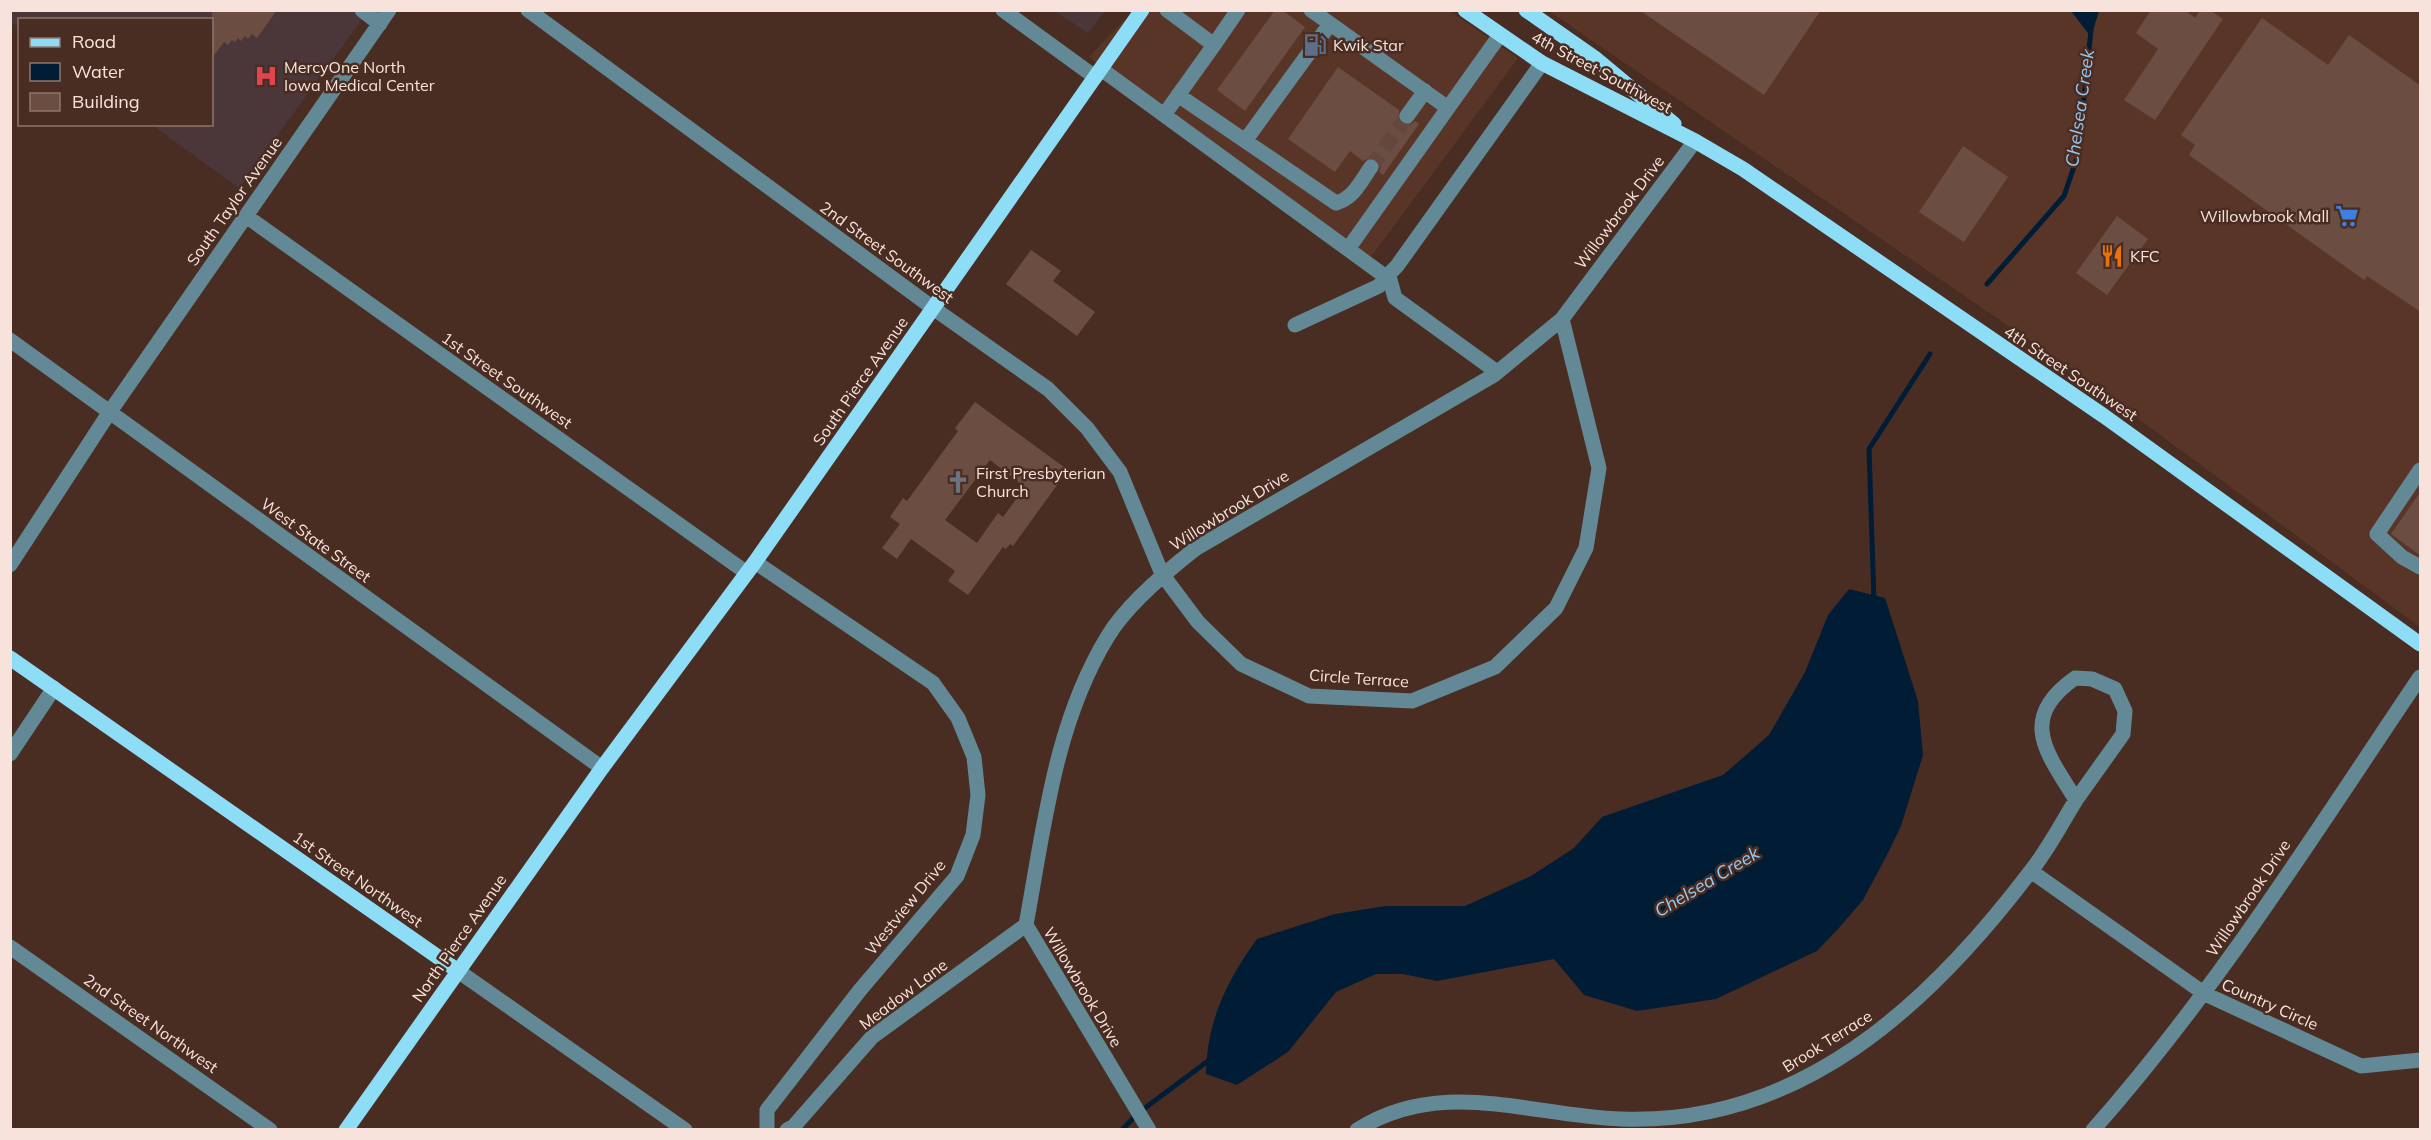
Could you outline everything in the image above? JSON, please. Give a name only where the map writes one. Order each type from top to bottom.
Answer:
[{"type":"main road","name":"South Pierce Avenue","points":[[602,768],[751,568],[1142,10]]},
{"type":"main road","name":"4th Street Southwest","points":[[1465,10],[1542,63],[1695,141],[1743,169],[2104,416],[2421,644]]},
{"type":"main road","name":"4th Street Southwest","points":[[1526,10],[1596,59],[1695,141]]},
{"type":"main road","name":"1st Street Northwest","points":[[10,658],[458,971]]},
{"type":"main road","name":"North Pierce Avenue","points":[[346,1130],[602,768]]},
{"type":"street","points":[[362,10],[380,24]]},
{"type":"street","name":"South Taylor Avenue","points":[[10,565],[109,413],[389,10]]},
{"type":"street","name":"2nd Street Southwest","points":[[528,10],[933,308],[1048,389],[1087,428],[1120,472],[1162,574]]},
{"type":"street","points":[[1003,10],[1164,115],[1348,249],[1390,280],[1395,298],[1497,372]]},
{"type":"street","points":[[1167,10],[1214,45]]},
{"type":"street","points":[[1164,115],[1238,10]]},
{"type":"street","points":[[1311,10],[1448,108]]},
{"type":"street","points":[[1245,141],[1330,24]]},
{"type":"street","points":[[1348,249],[1500,35]]},
{"type":"street","points":[[1295,325],[1379,286],[1397,266],[1542,63]]},
{"type":"street","points":[[1407,116],[1425,92]]},
{"type":"street","points":[[1178,95],[1336,203],[1346,200],[1371,167]]},
{"type":"street","name":"Willowbrook Drive","points":[[1149,1130],[1026,925],[1053,784],[1075,698],[1109,634],[1162,574],[1195,549],[1497,372],[1562,319],[1695,141]]},
{"type":"street","name":"1st Street Southwest","points":[[246,216],[751,568]]},
{"type":"street","name":"Circle Terrace","points":[[1162,574],[1198,622],[1241,664],[1309,696],[1412,701],[1495,667],[1556,608],[1586,548],[1599,468],[1562,319]]},
{"type":"street","name":"West State Street","points":[[10,340],[602,768]]},
{"type":"street","points":[[2421,470],[2376,534],[2402,557],[2421,567]]},
{"type":"street","name":"Westview Drive","points":[[751,568],[933,683],[958,718],[974,757],[978,795],[973,835],[957,876],[860,990],[767,1110],[767,1130]]},
{"type":"street","name":"Willowbrook Drive","points":[[2093,1130],[2149,1067],[2205,994],[2421,677]]},
{"type":"street","name":"Brook Terrace","points":[[1357,1130],[1380,1114],[1417,1103],[1467,1101],[1622,1119],[1688,1115],[1748,1104],[1799,1083],[1849,1053],[1900,1015],[1956,962],[2031,871],[2122,734],[2125,711],[2115,689],[2092,679],[2075,678],[2055,692],[2043,712],[2041,734],[2049,757],[2076,800]]},
{"type":"street","points":[[10,754],[54,688]]},
{"type":"street","name":"Country Circle","points":[[2031,871],[2205,994],[2361,1066],[2421,1060]]},
{"type":"street","name":"Meadow Lane","points":[[787,1130],[794,1126],[872,1038],[1026,925]]},
{"type":"street","name":"2nd Street Northwest","points":[[10,947],[270,1130]]},
{"type":"street","name":"1st Street Northwest","points":[[458,971],[685,1130]]},
{"type":"shaded area","name":"MercyOne North Iowa Medical Center","points":[[11,10],[368,11],[239,188],[153,126],[213,126],[213,18],[18,18],[18,27],[11,22]]},
{"type":"shaded area","points":[[1105,10],[1088,33],[1055,11]]},
{"type":"shaded area","points":[[1448,10],[1518,58],[1368,261],[1089,57],[1133,11]]},
{"type":"shaded area","points":[[1549,11],[2420,11],[2420,627],[2071,369]]},
{"type":"water","points":[[2071,11],[2099,11],[2091,37]]},
{"type":"water","points":[[1849,589],[1885,598],[1918,701],[1923,755],[1901,826],[1863,900],[1817,951],[1716,999],[1637,1011],[1584,995],[1554,959],[1437,981],[1403,974],[1376,974],[1336,992],[1288,1052],[1237,1085],[1206,1074],[1210,1037],[1220,1003],[1236,971],[1257,939],[1335,914],[1386,906],[1465,906],[1531,876],[1574,848],[1602,817],[1723,775],[1769,735],[1805,672],[1828,615]]},
{"type":"building","points":[[212,10],[277,10],[257,38],[252,34],[248,39],[245,36],[241,41],[238,38],[235,42],[232,40],[228,45],[224,42],[213,57]]},
{"type":"building","points":[[1275,10],[1282,10],[1305,27],[1245,111],[1217,90]]},
{"type":"building","points":[[1639,10],[1821,10],[1764,95]]},
{"type":"building","points":[[2151,10],[2185,10],[2195,18],[2200,10],[2210,10],[2223,19],[2155,120],[2124,100],[2158,49],[2136,33]]},
{"type":"building","name":"Willowbrook Mall","points":[[2262,18],[2328,65],[2349,35],[2421,86],[2421,312],[2367,276],[2364,280],[2189,155],[2195,145],[2181,135]]},
{"type":"building","points":[[1338,67],[1399,110],[1398,119],[1402,124],[1410,125],[1415,121],[1419,124],[1383,175],[1379,172],[1381,167],[1377,159],[1371,157],[1363,161],[1350,151],[1335,172],[1288,139]]},
{"type":"building","points":[[1963,146],[2008,177],[1964,242],[1919,212]]},
{"type":"building","name":"KFC","points":[[2117,216],[2148,239],[2107,295],[2076,273]]},
{"type":"building","points":[[1031,250],[1061,271],[1053,281],[1095,312],[1077,336],[1006,284]]},
{"type":"building","points":[[975,402],[1068,470],[1013,546],[1010,544],[1006,549],[1003,547],[968,595],[948,581],[955,571],[911,539],[897,559],[882,548],[900,524],[890,517],[903,498],[907,501],[958,431],[955,428]],"holes":[[[990,460],[1025,487],[1003,517],[998,513],[977,543],[945,520]]]},
{"type":"building","points":[[2421,491],[2421,556],[2391,534]]},
{"type":"waterway","name":"Chelsea Creek","points":[[1987,284],[2064,196],[2078,155],[2091,30]]},
{"type":"waterway","name":"Chelsea Creek","points":[[1874,601],[1869,449],[1930,354]]},
{"type":"waterway","name":"Chelsea Creek","points":[[1122,1130],[1137,1114],[1212,1058]]},
{"type":"tunnel","points":[[1371,167],[1407,116]]},
{"type":"place","name":"Kwik Star","points":[[1315,45]]},
{"type":"place","name":"MercyOne North Iowa Medical Center","points":[[266,76]]},
{"type":"place","name":"Willowbrook Mall","points":[[2347,216]]},
{"type":"place","name":"KFC","points":[[2112,256]]},
{"type":"place","name":"First Presbyterian Church","points":[[958,482]]}]
